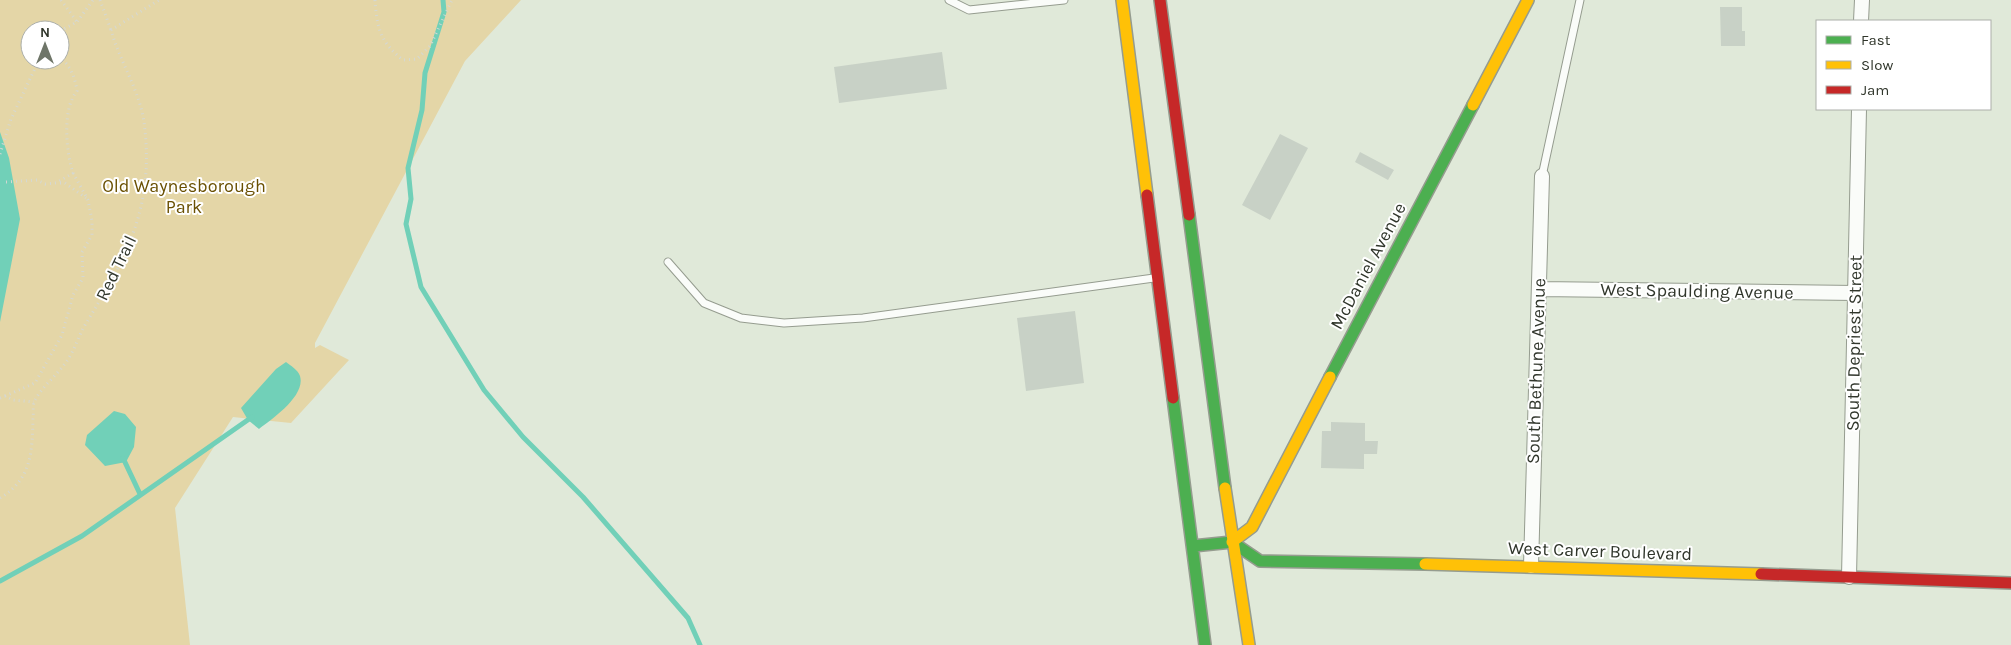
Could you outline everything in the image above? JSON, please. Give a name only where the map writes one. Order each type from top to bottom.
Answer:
[{"type":"main road","points":[[1122,0],[1205,645]]},
{"type":"main road","points":[[1160,0],[1232,542],[1249,645]]},
{"type":"main road","name":"McDaniel Avenue","points":[[1232,542],[1252,527],[1528,0]]},
{"type":"main road","points":[[1193,546],[1232,542]]},
{"type":"main road","name":"West Carver Boulevard","points":[[1232,542],[1260,561],[1530,566],[2011,583]]},
{"type":"street","points":[[1861,20],[1862,0]]},
{"type":"street","name":"South Depriest Street","points":[[1849,577],[1859,110]]},
{"type":"street","name":"South Bethune Avenue","points":[[1530,566],[1542,176]]},
{"type":"street","name":"West Spaulding Avenue","points":[[1539,289],[1855,293]]},
{"type":"lane","points":[[949,0],[969,10],[1064,0]]},
{"type":"lane","points":[[1542,176],[1580,0]]},
{"type":"lane","points":[[668,262],[704,302],[741,318],[784,323],[863,318],[1157,278]]},
{"type":"path","points":[[61,0],[77,22]]},
{"type":"path","points":[[70,26],[77,22],[93,0]]},
{"type":"path","name":"Red Trail","points":[[34,402],[70,356],[84,327],[107,290],[130,246],[144,198],[146,161],[144,121],[133,79],[118,54],[100,0]]},
{"type":"path","points":[[111,30],[159,0]]},
{"type":"path","points":[[375,0],[381,37],[388,48],[402,60],[416,59],[430,46],[452,0]]},
{"type":"path","points":[[0,398],[35,383],[62,335],[73,295],[82,278],[82,252],[92,235],[88,200],[73,174],[68,143],[68,110],[71,98],[77,91],[70,69]]},
{"type":"path","points":[[0,154],[11,120],[34,70]]},
{"type":"path","points":[[56,183],[73,174]]},
{"type":"path","points":[[6,182],[37,180],[45,184],[65,184],[88,200]]},
{"type":"path","points":[[0,498],[8,493],[24,475],[32,456],[34,402],[13,400],[5,396]]},
{"type":"green space","name":"Old Waynesborough Park","points":[[0,0],[521,0],[465,61],[315,343],[315,348],[320,345],[349,360],[291,423],[233,417],[175,508],[190,645],[0,645]]},
{"type":"water","points":[[0,132],[9,158],[20,219],[0,322]]},
{"type":"water","points":[[286,362],[300,376],[298,391],[287,406],[259,429],[248,420],[241,408],[276,369]]},
{"type":"water","points":[[114,411],[125,414],[136,427],[134,447],[126,462],[105,466],[85,445],[87,435]]},
{"type":"building","points":[[1720,7],[1742,7],[1742,31],[1745,31],[1745,46],[1721,46]]},
{"type":"building","points":[[942,52],[947,89],[839,103],[834,67]]},
{"type":"building","points":[[1280,134],[1308,148],[1270,220],[1242,205]]},
{"type":"building","points":[[1360,152],[1394,170],[1388,180],[1355,162]]},
{"type":"building","points":[[1075,311],[1084,383],[1026,391],[1017,318]]},
{"type":"building","points":[[1331,422],[1365,423],[1365,441],[1378,441],[1377,454],[1364,454],[1364,469],[1321,468],[1322,431],[1331,431]]},
{"type":"waterway","points":[[443,0],[444,12],[425,73],[422,110],[408,168],[411,199],[406,224],[421,287],[484,390],[523,437],[583,497],[688,618],[700,645]]},
{"type":"waterway","points":[[0,581],[82,536],[252,417]]},
{"type":"waterway","points":[[123,458],[140,494]]},
{"type":"traffic: fast","points":[[1330,377],[1473,105]]},
{"type":"traffic: fast","points":[[1189,215],[1225,488]]},
{"type":"traffic: fast","points":[[1173,398],[1205,645]]},
{"type":"traffic: fast","points":[[1193,546],[1232,542],[1260,561],[1425,564]]},
{"type":"traffic: slow","points":[[1122,0],[1147,195]]},
{"type":"traffic: slow","points":[[1473,105],[1528,0]]},
{"type":"traffic: slow","points":[[1232,542],[1252,527],[1330,377]]},
{"type":"traffic: slow","points":[[1225,488],[1249,645]]},
{"type":"traffic: slow","points":[[1425,564],[1761,574]]},
{"type":"traffic: jam","points":[[1160,0],[1189,215]]},
{"type":"traffic: jam","points":[[1147,195],[1173,398]]},
{"type":"traffic: jam","points":[[1761,574],[2011,583]]}]
